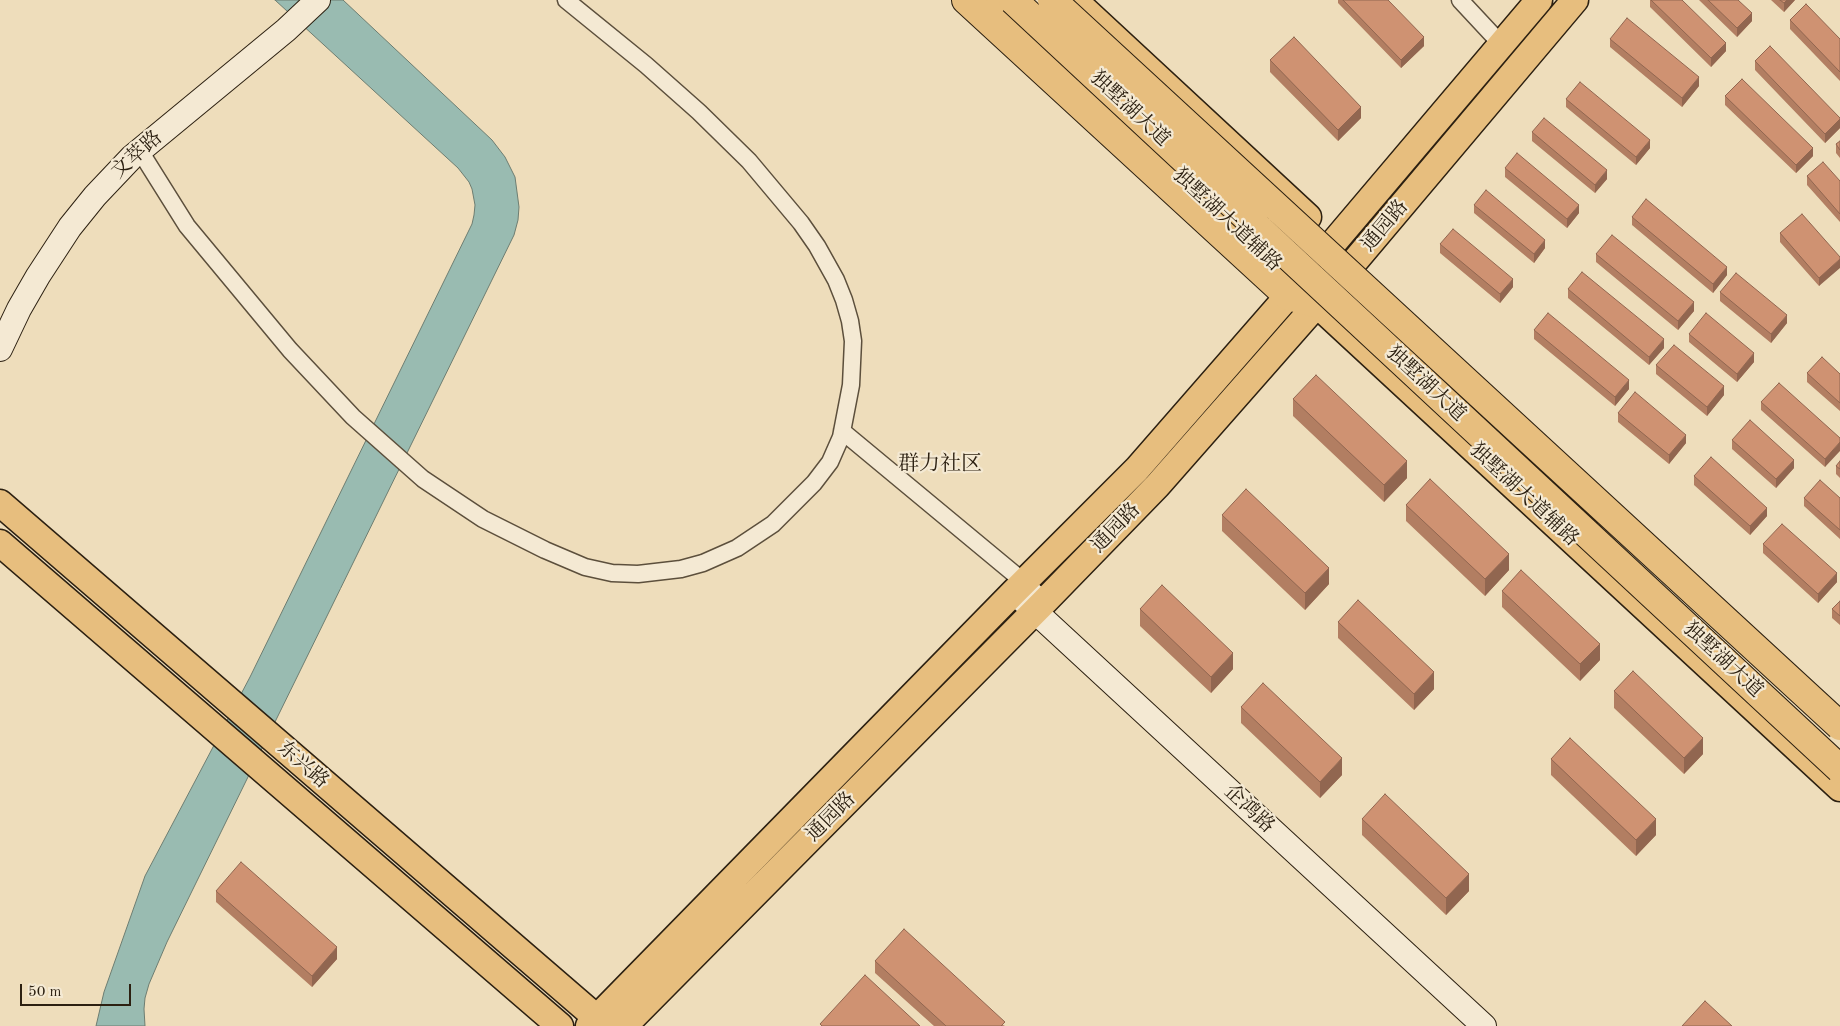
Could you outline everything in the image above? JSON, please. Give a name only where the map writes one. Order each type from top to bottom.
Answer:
[{"type":"highway","points":[[966,0],[1065,81],[1095,120],[1300,283],[1326,295]]},
{"type":"highway","name":"独墅湖大道","points":[[1013,0],[1840,768]]},
{"type":"highway","name":"独墅湖大道","points":[[1052,0],[1840,726]]},
{"type":"highway","points":[[1095,120],[1132,133]]},
{"type":"highway","points":[[1782,672],[1840,709]]},
{"type":"main road","name":"独墅湖大道辅路","points":[[988,0],[1065,81],[1132,133],[1300,283],[1326,295],[1840,788]]},
{"type":"main road","points":[[1074,0],[1840,709]]},
{"type":"main road","name":"通园路","points":[[597,1023],[1019,587],[1137,469],[1300,283],[1539,0]]},
{"type":"main road","name":"通园路","points":[[624,1026],[1040,607],[1157,486],[1326,295],[1575,0]]},
{"type":"main road","points":[[1065,81],[1121,90],[1300,283]]},
{"type":"main road","name":"东兴路","points":[[0,503],[597,1023]]},
{"type":"main road","name":"东兴路","points":[[0,543],[560,1026]]},
{"type":"street","name":"文萃路","points":[[0,349],[19,309],[70,227],[95,196],[140,151],[286,30],[318,0]]},
{"type":"street","points":[[140,151],[178,214],[296,357],[353,417],[408,467],[429,483],[483,519],[545,550],[599,571],[638,574],[681,569],[703,563],[737,548],[763,531],[793,505],[825,470],[835,453],[842,431],[851,385],[853,341],[844,300],[826,260],[817,246],[794,215],[754,168],[704,117],[646,65],[566,0]]},
{"type":"street","points":[[1460,0],[1501,44]]},
{"type":"street","points":[[842,431],[1019,587]]},
{"type":"street","name":"企鸿路","points":[[1019,587],[1484,1026]]},
{"type":"water","points":[[275,0],[343,0],[492,140],[505,157],[515,177],[519,207],[518,220],[514,235],[167,942],[145,998],[145,1026],[96,1026],[104,992],[145,876],[250,677],[472,224],[474,215],[475,205],[472,189],[458,168]]},
{"type":"building","points":[[1343,0],[1388,0],[1424,37],[1401,60]]},
{"type":"building","points":[[1651,0],[1682,0],[1726,43],[1711,58]]},
{"type":"building","points":[[1708,0],[1738,0],[1752,13],[1737,28]]},
{"type":"building","points":[[1806,4],[1840,39],[1840,72],[1790,20]]},
{"type":"building","points":[[1627,18],[1699,77],[1682,98],[1610,39]]},
{"type":"building","points":[[1294,37],[1361,107],[1338,130],[1270,60]]},
{"type":"building","points":[[1770,46],[1840,118],[1825,134],[1755,61]]},
{"type":"building","points":[[1742,79],[1813,148],[1796,165],[1725,96]]},
{"type":"building","points":[[1580,82],[1650,140],[1636,157],[1566,99]]},
{"type":"building","points":[[1544,118],[1607,170],[1595,185],[1532,132]]},
{"type":"building","points":[[1840,141],[1840,150],[1836,144]]},
{"type":"building","points":[[1517,153],[1579,205],[1567,219],[1505,168]]},
{"type":"building","points":[[1823,162],[1840,181],[1840,214],[1807,176]]},
{"type":"building","points":[[1486,190],[1545,240],[1534,254],[1474,205]]},
{"type":"building","points":[[1646,199],[1727,267],[1713,284],[1632,217]]},
{"type":"building","points":[[1802,214],[1840,257],[1819,278],[1780,233]]},
{"type":"building","points":[[1453,229],[1513,279],[1500,294],[1440,244]]},
{"type":"building","points":[[1612,235],[1694,302],[1678,321],[1596,254]]},
{"type":"building","points":[[1582,272],[1664,339],[1649,357],[1568,289]]},
{"type":"building","points":[[1736,273],[1787,315],[1771,334],[1720,292]]},
{"type":"building","points":[[1548,313],[1629,380],[1615,397],[1534,330]]},
{"type":"building","points":[[1706,313],[1754,353],[1737,374],[1689,334]]},
{"type":"building","points":[[1674,345],[1724,386],[1707,407],[1656,365]]},
{"type":"building","points":[[1822,357],[1840,374],[1840,403],[1807,373]]},
{"type":"building","points":[[1316,375],[1407,461],[1384,485],[1293,399]]},
{"type":"building","points":[[1779,383],[1840,438],[1840,442],[1825,459],[1761,402]]},
{"type":"building","points":[[1635,392],[1686,435],[1669,455],[1618,413]]},
{"type":"building","points":[[1750,420],[1794,460],[1776,479],[1732,440]]},
{"type":"building","points":[[1711,457],[1767,508],[1750,526],[1694,476]]},
{"type":"building","points":[[1840,461],[1840,469],[1836,466]]},
{"type":"building","points":[[1430,479],[1509,554],[1485,579],[1406,505]]},
{"type":"building","points":[[1820,480],[1840,498],[1840,530],[1804,498]]},
{"type":"building","points":[[1246,489],[1329,568],[1305,593],[1222,515]]},
{"type":"building","points":[[1782,524],[1837,573],[1818,594],[1763,544]]},
{"type":"building","points":[[1521,570],[1600,644],[1580,664],[1502,591]]},
{"type":"building","points":[[1162,585],[1233,653],[1211,677],[1140,609]]},
{"type":"building","points":[[1358,600],[1434,672],[1414,694],[1338,622]]},
{"type":"building","points":[[1840,601],[1840,616],[1832,609]]},
{"type":"building","points":[[1633,671],[1703,738],[1684,758],[1614,691]]},
{"type":"building","points":[[1263,683],[1342,758],[1320,782],[1241,707]]},
{"type":"building","points":[[1570,738],[1656,819],[1636,840],[1551,759]]},
{"type":"building","points":[[1385,794],[1469,874],[1446,898],[1362,819]]},
{"type":"building","points":[[241,862],[337,947],[312,976],[216,891]]},
{"type":"building","points":[[904,929],[1005,1022],[1001,1026],[946,1026],[875,961]]},
{"type":"building","points":[[865,975],[920,1026],[822,1026],[820,1024]]},
{"type":"building","points":[[1705,1001],[1732,1026],[1682,1026]]},
{"type":"district","name":"群力社区","points":[[940,464]]}]
